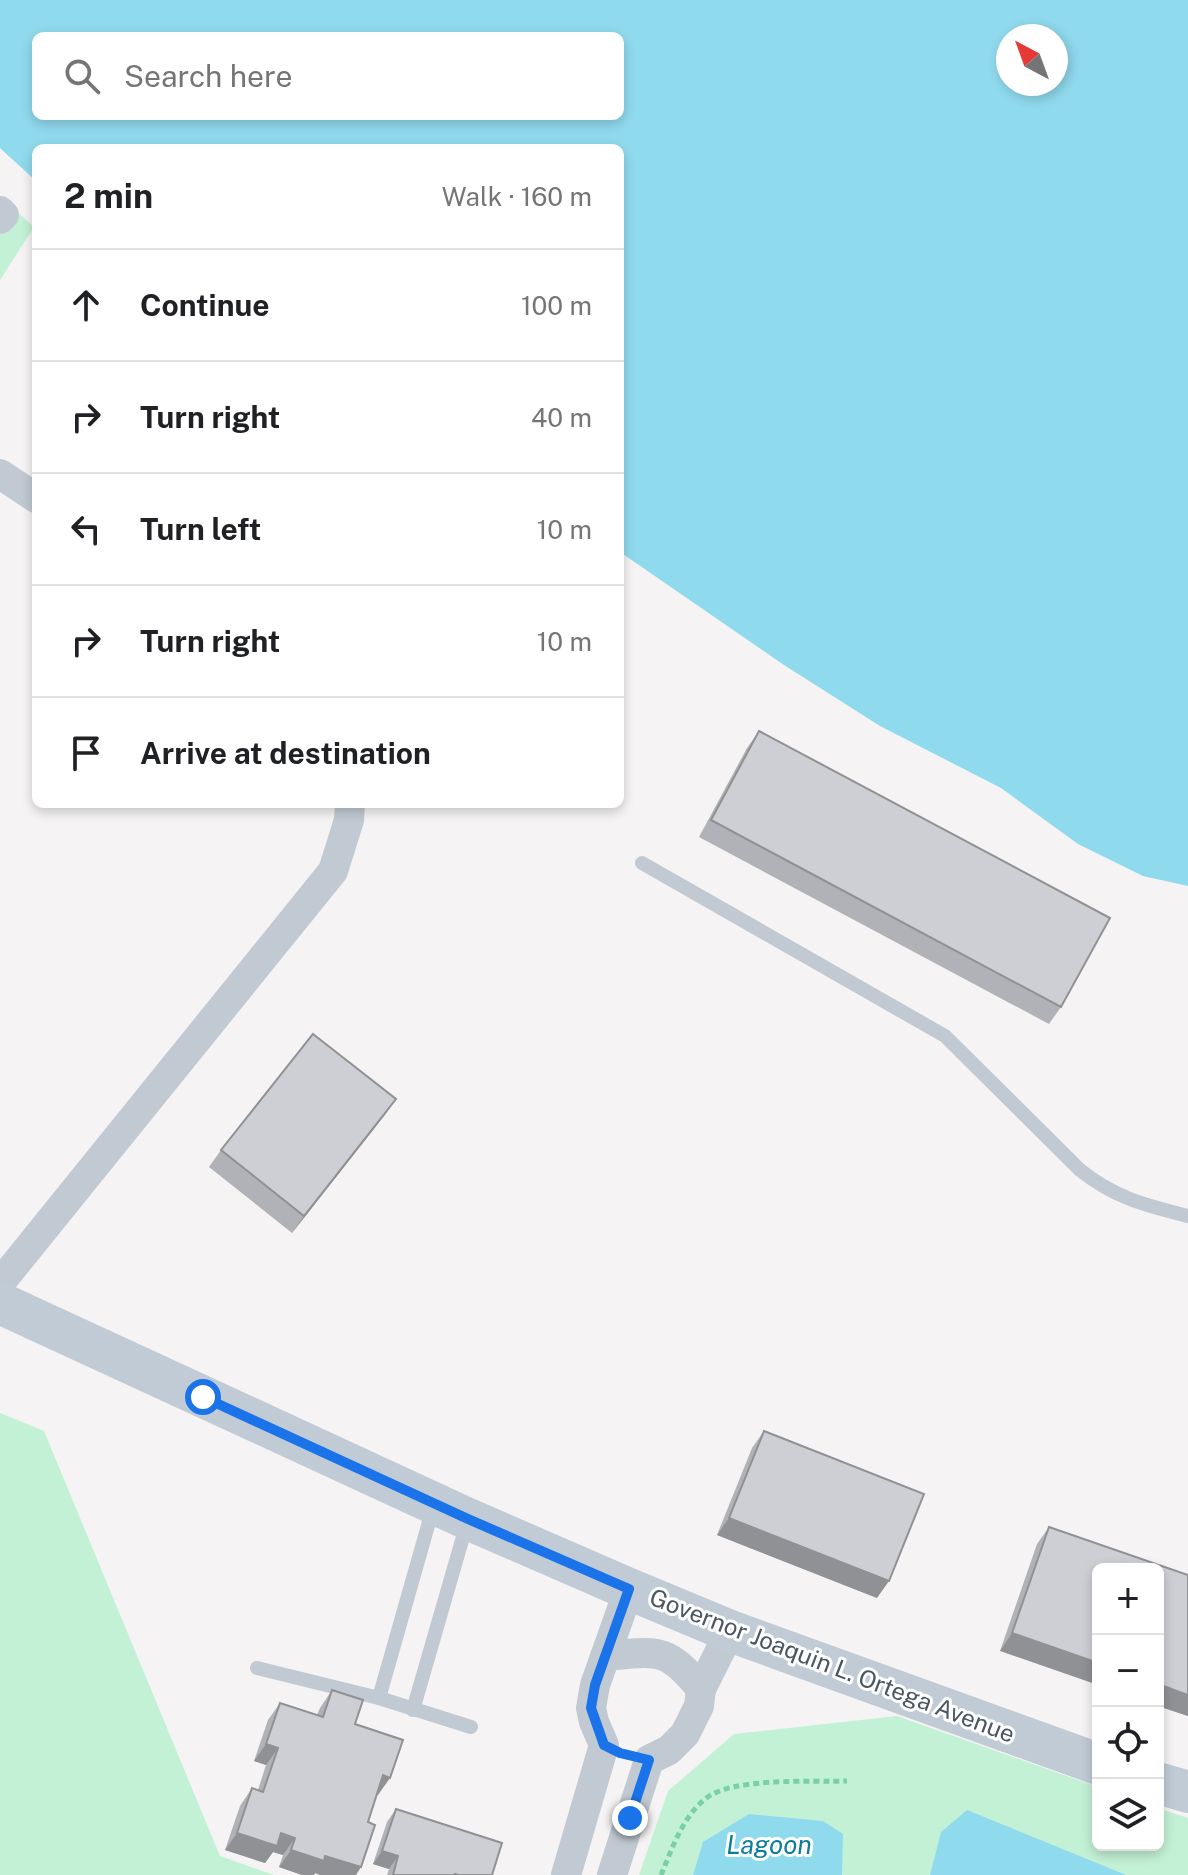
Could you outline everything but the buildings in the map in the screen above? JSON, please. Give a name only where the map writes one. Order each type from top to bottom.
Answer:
[{"type":"street","points":[[0,211],[4,215],[0,219]]},
{"type":"street","points":[[0,474],[32,495]]},
{"type":"street","points":[[0,1283],[333,871],[350,808]]},
{"type":"street","name":"Governor Joaquin L. Ortega Avenue","points":[[0,1303],[451,1511],[629,1589],[730,1631],[1092,1762]]},
{"type":"street","points":[[566,1875],[604,1745],[591,1708],[595,1685],[629,1589]]},
{"type":"street","points":[[604,1745],[620,1753],[649,1760],[669,1750],[685,1734],[699,1706],[701,1689],[730,1631]]},
{"type":"street","points":[[606,1656],[662,1654],[677,1661],[701,1689]]},
{"type":"street","points":[[612,1875],[649,1760]]},
{"type":"street","points":[[1164,1785],[1188,1792]]},
{"type":"lane","points":[[642,863],[945,1036],[1096,1183],[1132,1202],[1188,1216]]},
{"type":"lane","points":[[379,1698],[451,1511]]},
{"type":"lane","points":[[413,1710],[451,1511]]},
{"type":"lane","points":[[257,1668],[379,1698],[471,1727]]},
{"type":"path","points":[[661,1875],[682,1827],[706,1798],[742,1785],[847,1781]]},
{"type":"green space","points":[[0,197],[32,225],[32,230],[0,280]]},
{"type":"green space","points":[[0,1413],[44,1431],[220,1856],[274,1875],[0,1875]]},
{"type":"green space","points":[[897,1716],[1092,1785],[1092,1851],[1164,1851],[1164,1810],[1188,1818],[1188,1875],[639,1875],[668,1791],[734,1734]]},
{"type":"water","points":[[0,0],[1188,0],[1188,886],[1143,876],[1078,844],[1001,788],[880,726],[784,665],[624,555],[624,144],[32,144],[32,177],[0,148]]},
{"type":"water","points":[[967,1810],[1126,1875],[930,1875],[941,1832]]},
{"type":"water","name":"Lagoon","points":[[749,1814],[823,1821],[843,1834],[842,1875],[693,1875],[703,1842]]},
{"type":"route","points":[[203,1397],[629,1589],[595,1685],[591,1708],[604,1745],[620,1753],[649,1760],[630,1818]]}]
